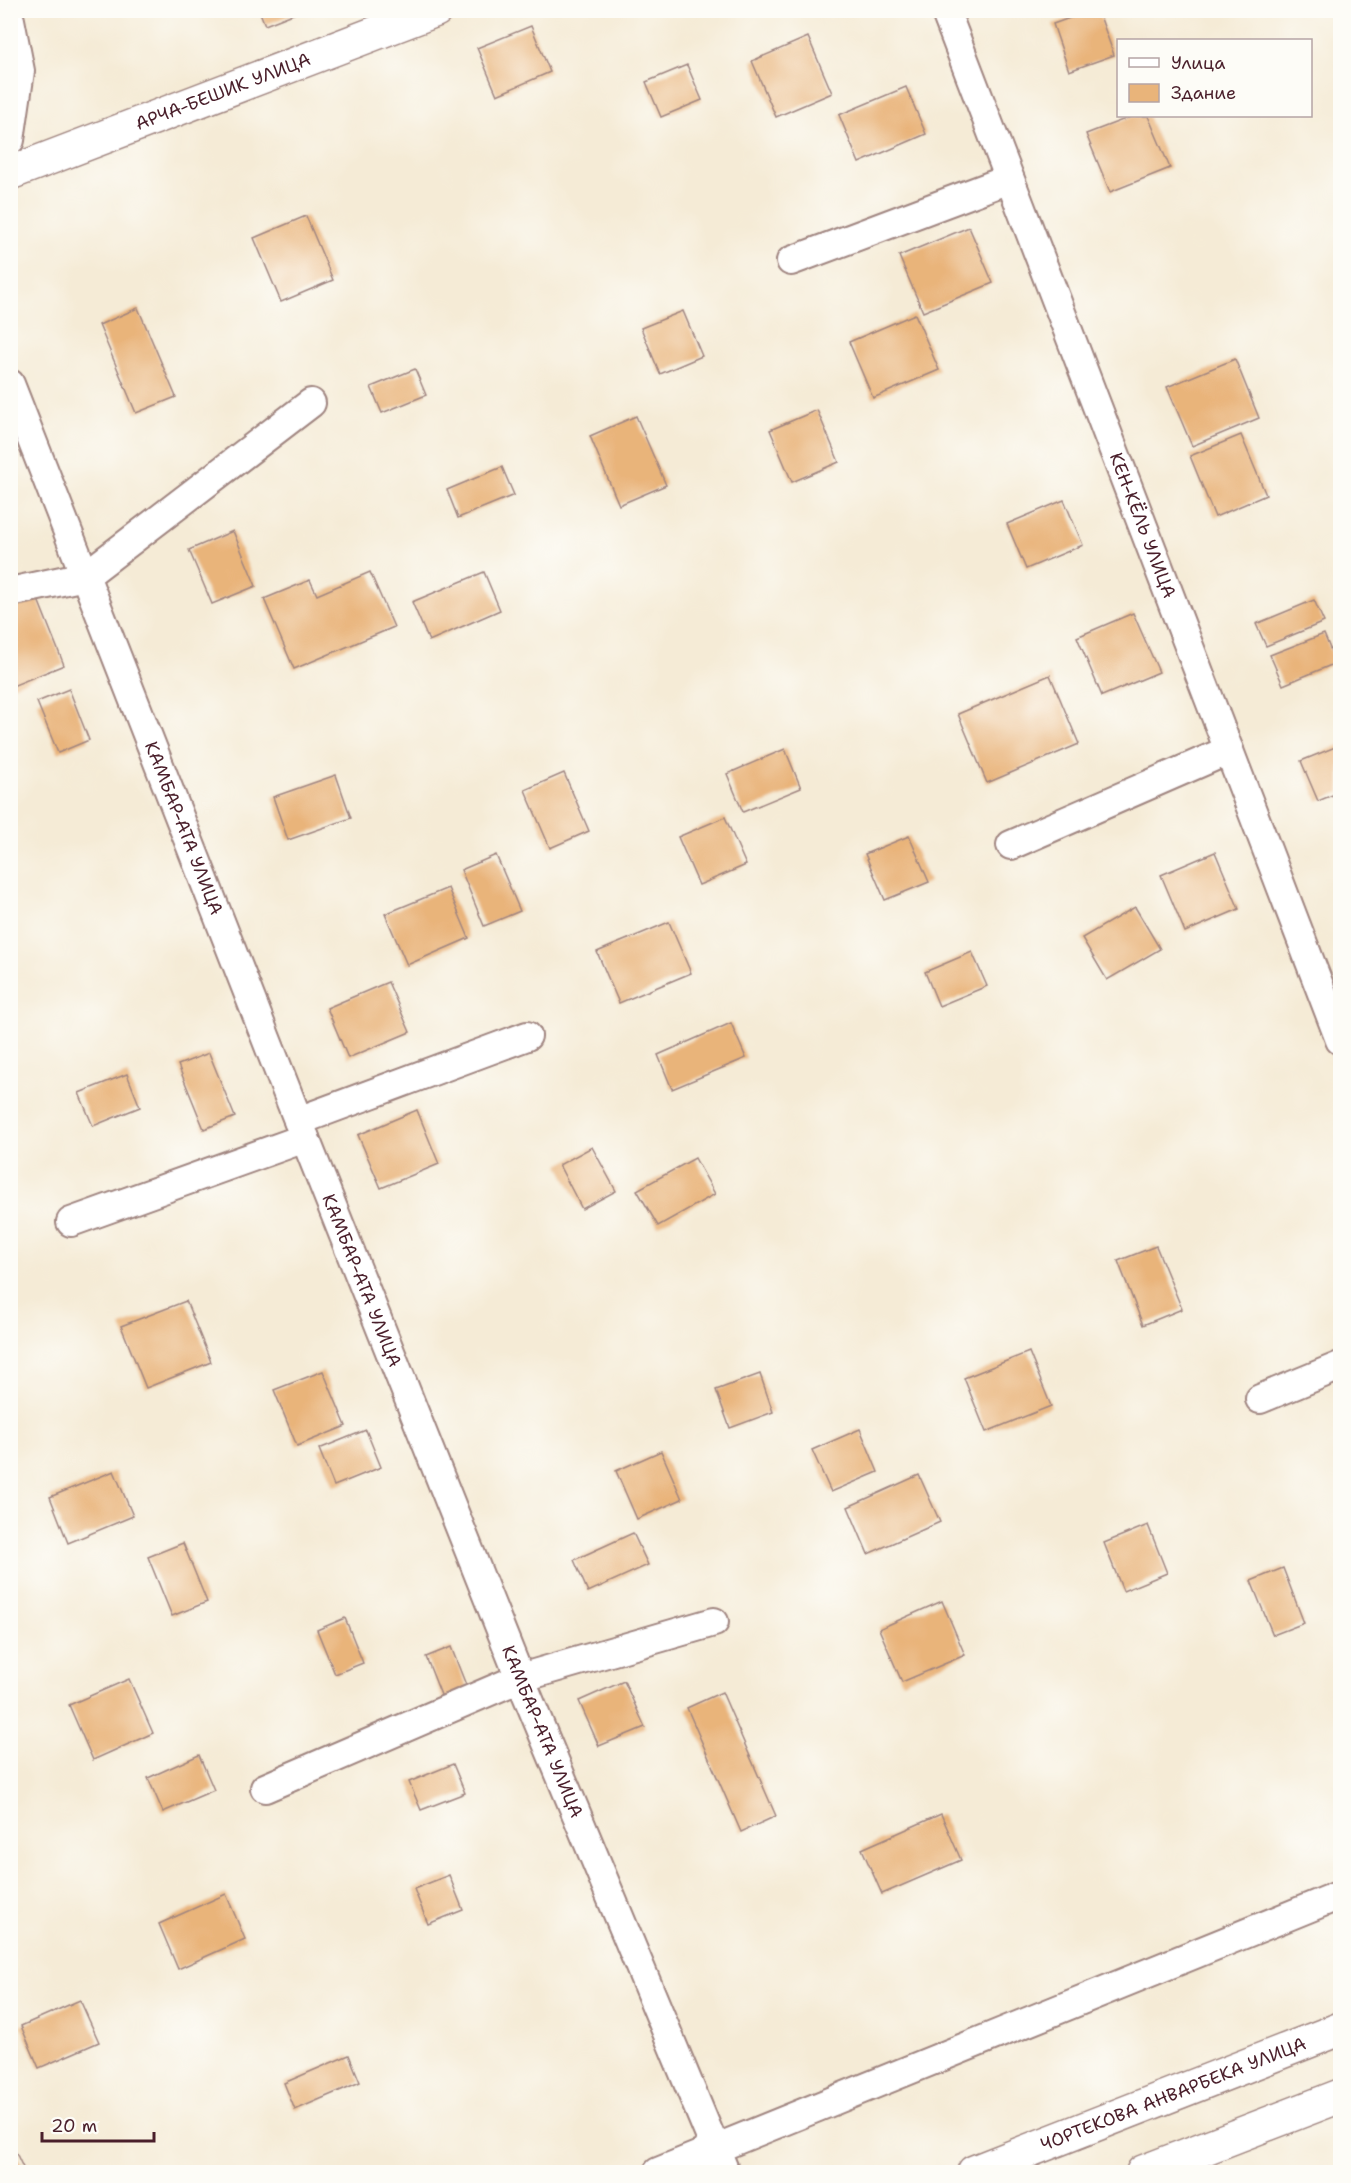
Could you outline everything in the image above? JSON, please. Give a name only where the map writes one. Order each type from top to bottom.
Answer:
[{"type":"main road","name":"АРЧА-БЕШИК УЛИЦА","points":[[10,173],[436,10]]},
{"type":"main road","name":"ЧОРТЕКОВА АНВАРБЕКА УЛИЦА","points":[[974,2172],[1341,2029]]},
{"type":"main road","points":[[1143,2172],[1341,2096]]},
{"type":"street","name":"КЕН-КЁЛЬ УЛИЦА","points":[[945,10],[1341,1040]]},
{"type":"street","points":[[10,20],[20,70],[10,140]]},
{"type":"street","points":[[791,261],[1010,179]]},
{"type":"street","name":"КАМБАР-АТА УЛИЦА","points":[[10,384],[520,1678],[721,2161]]},
{"type":"street","points":[[10,592],[85,576],[311,404]]},
{"type":"street","points":[[1011,845],[1229,750]]},
{"type":"street","points":[[71,1222],[527,1036]]},
{"type":"street","points":[[1260,1399],[1341,1366]]},
{"type":"street","points":[[265,1788],[520,1678],[714,1622]]},
{"type":"street","points":[[658,2172],[721,2161],[1341,1895]]},
{"type":"building","points":[[259,10],[297,10],[298,12],[265,25]]},
{"type":"building","points":[[1098,10],[1114,55],[1069,71],[1053,24]]},
{"type":"building","points":[[531,26],[550,72],[497,95],[477,48]]},
{"type":"building","points":[[808,37],[832,93],[776,117],[752,61]]},
{"type":"building","points":[[687,65],[702,100],[661,117],[646,82]]},
{"type":"building","points":[[906,87],[926,134],[859,163],[839,115]]},
{"type":"building","points":[[1130,117],[1148,117],[1170,168],[1110,192],[1086,134]]},
{"type":"building","points":[[306,216],[333,280],[281,302],[254,238]]},
{"type":"building","points":[[969,227],[993,283],[923,312],[899,256]]},
{"type":"building","points":[[138,308],[176,397],[136,413],[99,325]]},
{"type":"building","points":[[683,311],[702,356],[660,374],[641,328]]},
{"type":"building","points":[[915,314],[939,370],[873,398],[849,342]]},
{"type":"building","points":[[1235,359],[1259,418],[1192,446],[1167,387]]},
{"type":"building","points":[[415,369],[426,395],[382,413],[371,387]]},
{"type":"building","points":[[817,410],[839,462],[792,482],[770,430]]},
{"type":"building","points":[[636,416],[666,485],[619,505],[590,436]]},
{"type":"building","points":[[1241,435],[1266,495],[1215,517],[1190,456]]},
{"type":"building","points":[[502,467],[514,495],[458,518],[447,490]]},
{"type":"building","points":[[1064,500],[1083,545],[1026,569],[1007,524]]},
{"type":"building","points":[[233,531],[256,586],[212,604],[189,550]]},
{"type":"building","points":[[370,572],[394,627],[294,669],[264,599],[310,580],[317,595]]},
{"type":"building","points":[[484,572],[500,610],[429,641],[412,602]]},
{"type":"building","points":[[37,597],[64,665],[10,687],[10,608]]},
{"type":"building","points":[[1314,600],[1324,622],[1266,646],[1256,624]]},
{"type":"building","points":[[1133,613],[1159,672],[1102,696],[1077,637]]},
{"type":"building","points":[[1324,634],[1336,663],[1283,685],[1270,655]]},
{"type":"building","points":[[1050,675],[1079,744],[987,783],[958,714]]},
{"type":"building","points":[[69,689],[89,740],[58,753],[37,702]]},
{"type":"building","points":[[1340,745],[1340,792],[1318,801],[1301,761]]},
{"type":"building","points":[[785,749],[801,788],[743,812],[727,774]]},
{"type":"building","points":[[564,773],[589,831],[550,848],[525,790]]},
{"type":"building","points":[[336,775],[351,818],[288,840],[273,797]]},
{"type":"building","points":[[725,817],[746,865],[699,885],[678,837]]},
{"type":"building","points":[[909,836],[929,882],[885,900],[865,854]]},
{"type":"building","points":[[1215,852],[1239,909],[1185,932],[1161,875]]},
{"type":"building","points":[[496,855],[520,911],[484,926],[461,870]]},
{"type":"building","points":[[448,888],[469,938],[407,965],[385,914]]},
{"type":"building","points":[[1135,907],[1160,949],[1107,980],[1082,938]]},
{"type":"building","points":[[669,922],[691,973],[619,1003],[597,952]]},
{"type":"building","points":[[972,952],[987,986],[939,1006],[925,972]]},
{"type":"building","points":[[388,982],[410,1032],[348,1058],[327,1008]]},
{"type":"building","points":[[731,1023],[746,1058],[672,1089],[658,1055]]},
{"type":"building","points":[[209,1053],[235,1117],[204,1129],[178,1065]]},
{"type":"building","points":[[127,1074],[140,1107],[93,1126],[79,1093]]},
{"type":"building","points":[[417,1110],[439,1164],[381,1188],[358,1135]]},
{"type":"building","points":[[592,1147],[616,1191],[582,1209],[559,1165]]},
{"type":"building","points":[[695,1158],[715,1194],[658,1226],[637,1190]]},
{"type":"building","points":[[1156,1246],[1182,1309],[1143,1325],[1118,1261]]},
{"type":"building","points":[[186,1301],[211,1362],[146,1388],[121,1326]]},
{"type":"building","points":[[1029,1352],[1051,1406],[986,1432],[964,1378]]},
{"type":"building","points":[[323,1371],[346,1426],[297,1446],[274,1390]]},
{"type":"building","points":[[760,1374],[773,1412],[730,1428],[716,1390]]},
{"type":"building","points":[[860,1429],[878,1472],[831,1492],[812,1450]]},
{"type":"building","points":[[366,1430],[381,1467],[334,1486],[319,1449]]},
{"type":"building","points":[[661,1451],[682,1499],[637,1519],[616,1471]]},
{"type":"building","points":[[114,1471],[133,1516],[68,1543],[50,1497]]},
{"type":"building","points":[[919,1475],[940,1522],[868,1554],[848,1507]]},
{"type":"building","points":[[1148,1525],[1167,1573],[1123,1591],[1104,1543]]},
{"type":"building","points":[[633,1533],[648,1565],[588,1592],[574,1560]]},
{"type":"building","points":[[183,1543],[207,1602],[172,1616],[148,1557]]},
{"type":"building","points":[[1283,1568],[1304,1623],[1273,1635],[1251,1581]]},
{"type":"building","points":[[942,1601],[965,1655],[902,1682],[879,1629]]},
{"type":"building","points":[[345,1618],[363,1663],[335,1674],[317,1630]]},
{"type":"building","points":[[451,1647],[468,1690],[443,1700],[426,1657]]},
{"type":"building","points":[[129,1679],[153,1733],[93,1760],[69,1705]]},
{"type":"building","points":[[624,1681],[645,1727],[599,1746],[579,1701]]},
{"type":"building","points":[[722,1692],[776,1816],[741,1832],[687,1708]]},
{"type":"building","points":[[199,1755],[214,1790],[163,1812],[148,1778]]},
{"type":"building","points":[[453,1764],[465,1793],[421,1810],[409,1782]]},
{"type":"building","points":[[941,1814],[961,1860],[882,1894],[862,1849]]},
{"type":"building","points":[[449,1875],[463,1910],[428,1924],[414,1889]]},
{"type":"building","points":[[226,1894],[245,1939],[178,1969],[159,1924]]},
{"type":"building","points":[[80,2000],[99,2042],[39,2068],[21,2026]]},
{"type":"building","points":[[349,2055],[360,2082],[295,2110],[284,2083]]},
{"type":"building","points":[[10,2140],[25,2172],[10,2172]]}]
